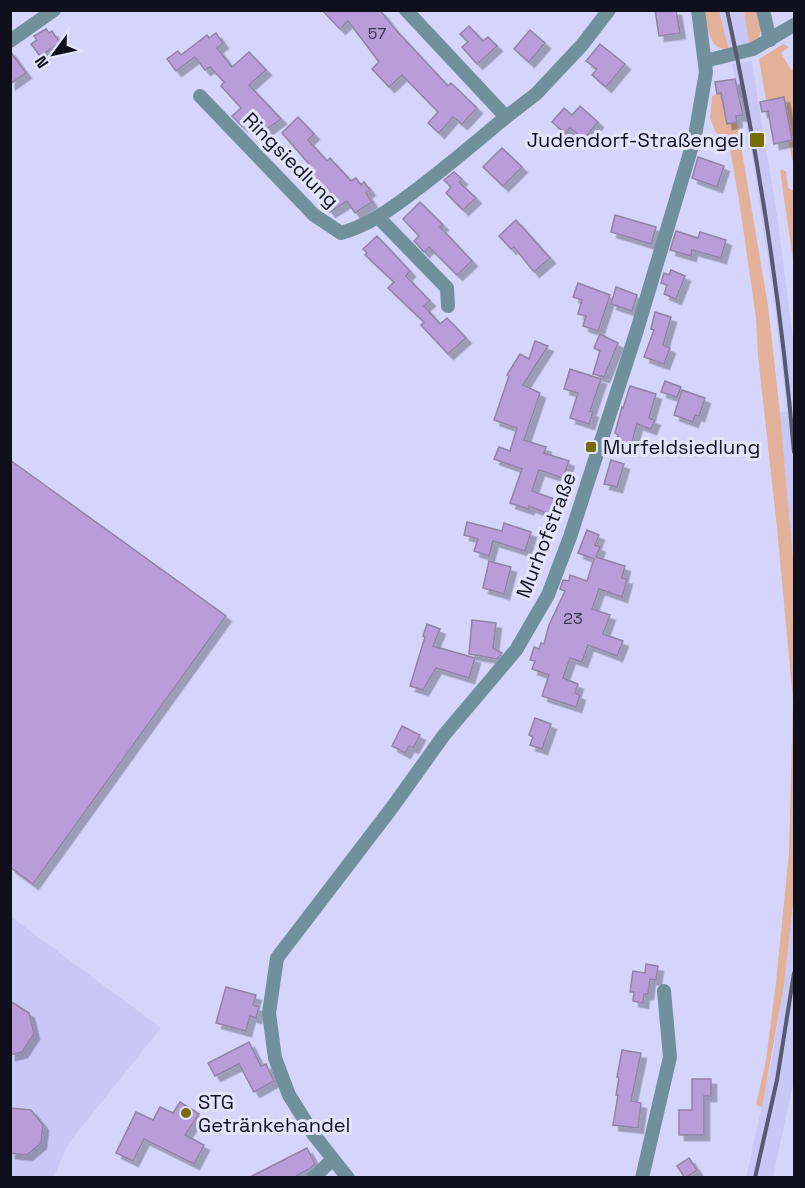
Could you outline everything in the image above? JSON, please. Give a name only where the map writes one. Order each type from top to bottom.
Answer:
[{"type":"street","points":[[10,41],[54,10]]},
{"type":"street","points":[[406,10],[506,117]]},
{"type":"street","name":"Ringsiedlung","points":[[200,96],[315,215],[341,233],[360,228],[378,217],[447,166],[536,94],[582,45],[609,10]]},
{"type":"street","points":[[698,10],[705,61],[748,51],[795,25]]},
{"type":"street","points":[[763,10],[770,40]]},
{"type":"street","name":"Murhofstraße","points":[[348,1178],[314,1135],[289,1095],[275,1058],[269,1013],[277,958],[391,809],[444,735],[516,650],[548,595],[570,537],[677,201],[695,136],[705,83],[705,61]]},
{"type":"street","points":[[378,217],[447,288],[448,306]]},
{"type":"street","points":[[642,1178],[669,1057],[664,991]]},
{"type":"street","points":[[313,1178],[332,1160]]},
{"type":"shaded area","points":[[704,11],[719,11],[729,49],[722,49],[713,42]]},
{"type":"shaded area","points":[[719,11],[744,11],[749,45],[729,48]]},
{"type":"shaded area","points":[[744,11],[757,11],[761,29],[759,37],[749,44]]},
{"type":"shaded area","points":[[783,44],[789,47],[781,53],[791,70],[794,68],[794,162],[789,141],[792,140],[785,98],[766,100],[759,59]]},
{"type":"shaded area","points":[[752,61],[778,222],[794,347],[794,570],[780,413],[787,411],[775,307],[752,154],[742,98],[739,98],[732,64]]},
{"type":"shaded area","points":[[726,92],[729,107],[724,108],[727,124],[737,122],[768,306],[794,570],[794,895],[784,985],[762,1107],[756,1105],[766,1060],[789,853],[793,700],[756,318],[728,139],[716,133],[710,118],[712,96]]},
{"type":"shaded area","points":[[782,169],[786,172],[788,188],[794,191],[794,266],[780,171]]},
{"type":"shaded area","points":[[794,895],[794,1080],[773,1177],[746,1178],[772,1059],[784,985]]},
{"type":"shaded area","points":[[10,916],[161,1028],[68,1144],[54,1177],[11,1177]]},
{"type":"building","points":[[322,10],[380,10],[448,86],[451,83],[477,108],[462,124],[453,117],[439,133],[428,123],[438,112],[402,75],[389,87],[372,69],[379,62],[348,21],[340,29]]},
{"type":"building","points":[[655,10],[676,10],[680,33],[659,36]]},
{"type":"building","points":[[469,26],[483,41],[488,37],[497,46],[477,64],[462,47],[468,42],[460,34]]},
{"type":"building","points":[[46,29],[49,33],[52,31],[60,43],[40,56],[31,44],[37,40],[34,36]]},
{"type":"building","points":[[530,30],[545,43],[529,62],[514,49]]},
{"type":"building","points":[[216,33],[223,43],[217,48],[232,67],[249,52],[266,70],[249,85],[281,119],[260,134],[248,121],[242,126],[232,116],[241,108],[221,86],[224,82],[210,67],[205,70],[195,57],[176,71],[167,59],[178,51],[181,55],[207,35],[209,38]]},
{"type":"building","points":[[600,44],[625,64],[606,87],[592,75],[597,69],[586,61]]},
{"type":"building","points":[[10,51],[26,73],[10,84]]},
{"type":"building","points":[[735,79],[743,115],[736,116],[737,122],[727,124],[721,93],[717,94],[715,82]]},
{"type":"building","points":[[784,97],[792,140],[774,144],[768,111],[762,112],[760,102]]},
{"type":"building","points":[[580,106],[598,122],[584,139],[570,128],[565,133],[552,122],[564,108],[572,115]]},
{"type":"building","points":[[298,117],[314,134],[308,140],[327,161],[330,158],[351,181],[356,178],[361,185],[364,182],[370,190],[366,193],[372,202],[355,213],[347,201],[330,212],[319,196],[298,174],[309,164],[282,133]]},
{"type":"building","points":[[502,148],[522,167],[503,186],[483,167]]},
{"type":"building","points":[[698,157],[724,166],[717,187],[692,178]]},
{"type":"building","points":[[454,172],[462,179],[459,182],[476,198],[463,210],[446,193],[451,187],[444,180]]},
{"type":"building","points":[[420,202],[443,225],[440,227],[472,261],[457,275],[429,247],[424,252],[414,241],[419,236],[403,219]]},
{"type":"building","points":[[615,215],[656,227],[651,244],[611,232]]},
{"type":"building","points":[[516,220],[550,258],[534,272],[514,247],[511,249],[499,236]]},
{"type":"building","points":[[676,231],[698,238],[700,232],[726,240],[721,258],[692,250],[691,256],[670,250]]},
{"type":"building","points":[[377,236],[410,271],[406,276],[430,301],[424,306],[440,324],[447,318],[466,338],[448,354],[421,325],[424,322],[388,288],[394,282],[365,255],[367,253],[363,249]]},
{"type":"building","points":[[671,270],[685,276],[676,299],[664,294],[667,285],[661,283],[664,273],[669,275]]},
{"type":"building","points":[[578,283],[610,295],[598,331],[583,326],[586,316],[578,314],[582,300],[573,297]]},
{"type":"building","points":[[616,287],[637,295],[632,311],[611,304]]},
{"type":"building","points":[[655,312],[671,317],[663,345],[670,348],[664,364],[644,357],[654,330],[651,329]]},
{"type":"building","points":[[600,334],[618,343],[604,377],[593,374],[600,351],[594,348]]},
{"type":"building","points":[[535,341],[548,346],[523,385],[540,393],[524,440],[546,447],[544,453],[569,461],[563,478],[539,470],[532,491],[557,500],[551,515],[529,506],[528,509],[510,503],[522,469],[494,459],[499,447],[510,451],[517,428],[494,420],[509,376],[507,375],[520,354],[529,359]]},
{"type":"building","points":[[570,369],[601,379],[590,411],[593,412],[589,424],[570,418],[578,393],[564,389]]},
{"type":"building","points":[[665,381],[681,387],[677,397],[661,392]]},
{"type":"building","points":[[630,386],[656,394],[649,418],[655,420],[651,429],[637,424],[631,445],[616,441],[618,435],[615,433]]},
{"type":"building","points":[[682,390],[705,398],[699,416],[695,415],[693,422],[674,415]]},
{"type":"building","points":[[10,460],[226,616],[33,884],[10,867]]},
{"type":"building","points":[[611,460],[624,464],[617,487],[604,484]]},
{"type":"building","points":[[467,522],[502,531],[504,523],[531,532],[525,551],[493,541],[489,556],[474,551],[478,539],[464,535]]},
{"type":"building","points":[[587,530],[599,535],[595,545],[600,547],[596,557],[625,566],[622,578],[627,579],[622,597],[599,589],[592,609],[610,615],[603,634],[623,641],[617,656],[588,645],[582,662],[570,658],[563,678],[578,684],[575,693],[580,695],[576,707],[542,696],[549,675],[532,669],[535,661],[530,660],[534,647],[539,649],[541,643],[544,644],[549,625],[565,591],[560,589],[563,580],[569,581],[570,575],[587,581],[594,559],[578,553]]},
{"type":"building","points":[[489,561],[511,567],[504,594],[483,588]]},
{"type":"building","points":[[472,620],[496,623],[493,648],[502,653],[497,659],[469,654]]},
{"type":"building","points":[[427,624],[440,629],[433,646],[475,658],[469,678],[436,668],[423,690],[410,686]]},
{"type":"building","points":[[535,718],[551,724],[542,749],[530,745],[533,737],[529,735]]},
{"type":"building","points":[[402,726],[420,735],[413,748],[409,746],[405,753],[392,746]]},
{"type":"building","points":[[646,964],[658,966],[656,980],[650,979],[648,994],[644,994],[643,1003],[633,1001],[634,992],[630,992],[633,971],[645,973]]},
{"type":"building","points":[[226,987],[256,995],[253,1005],[259,1007],[256,1018],[250,1016],[246,1031],[216,1023]]},
{"type":"building","points":[[10,1001],[29,1013],[34,1034],[22,1052],[10,1055]]},
{"type":"building","points":[[249,1042],[261,1066],[266,1064],[274,1081],[254,1092],[239,1064],[215,1076],[208,1063]]},
{"type":"building","points":[[622,1050],[641,1053],[631,1101],[641,1103],[638,1128],[613,1125]]},
{"type":"building","points":[[692,1079],[711,1079],[711,1096],[704,1096],[704,1135],[679,1135],[679,1110],[692,1110]]},
{"type":"building","points":[[180,1102],[199,1114],[185,1135],[204,1145],[194,1164],[144,1139],[133,1161],[116,1153],[136,1112],[153,1120],[160,1107],[173,1113]]},
{"type":"building","points":[[10,1108],[31,1110],[43,1125],[41,1143],[27,1155],[10,1153]]},
{"type":"building","points":[[307,1148],[315,1164],[293,1178],[248,1178]]},
{"type":"building","points":[[689,1158],[697,1170],[685,1178],[677,1166]]},
{"type":"railway","points":[[727,10],[768,230],[783,341],[794,452]]},
{"type":"railway","points":[[755,1178],[777,1080],[794,973]]},
{"type":"place","name":"Judendorf-Straßengel","points":[[757,140]]},
{"type":"place","name":"Murfeldsiedlung","points":[[591,447]]},
{"type":"place","name":"STG Getränkehandel","points":[[186,1113]]}]
